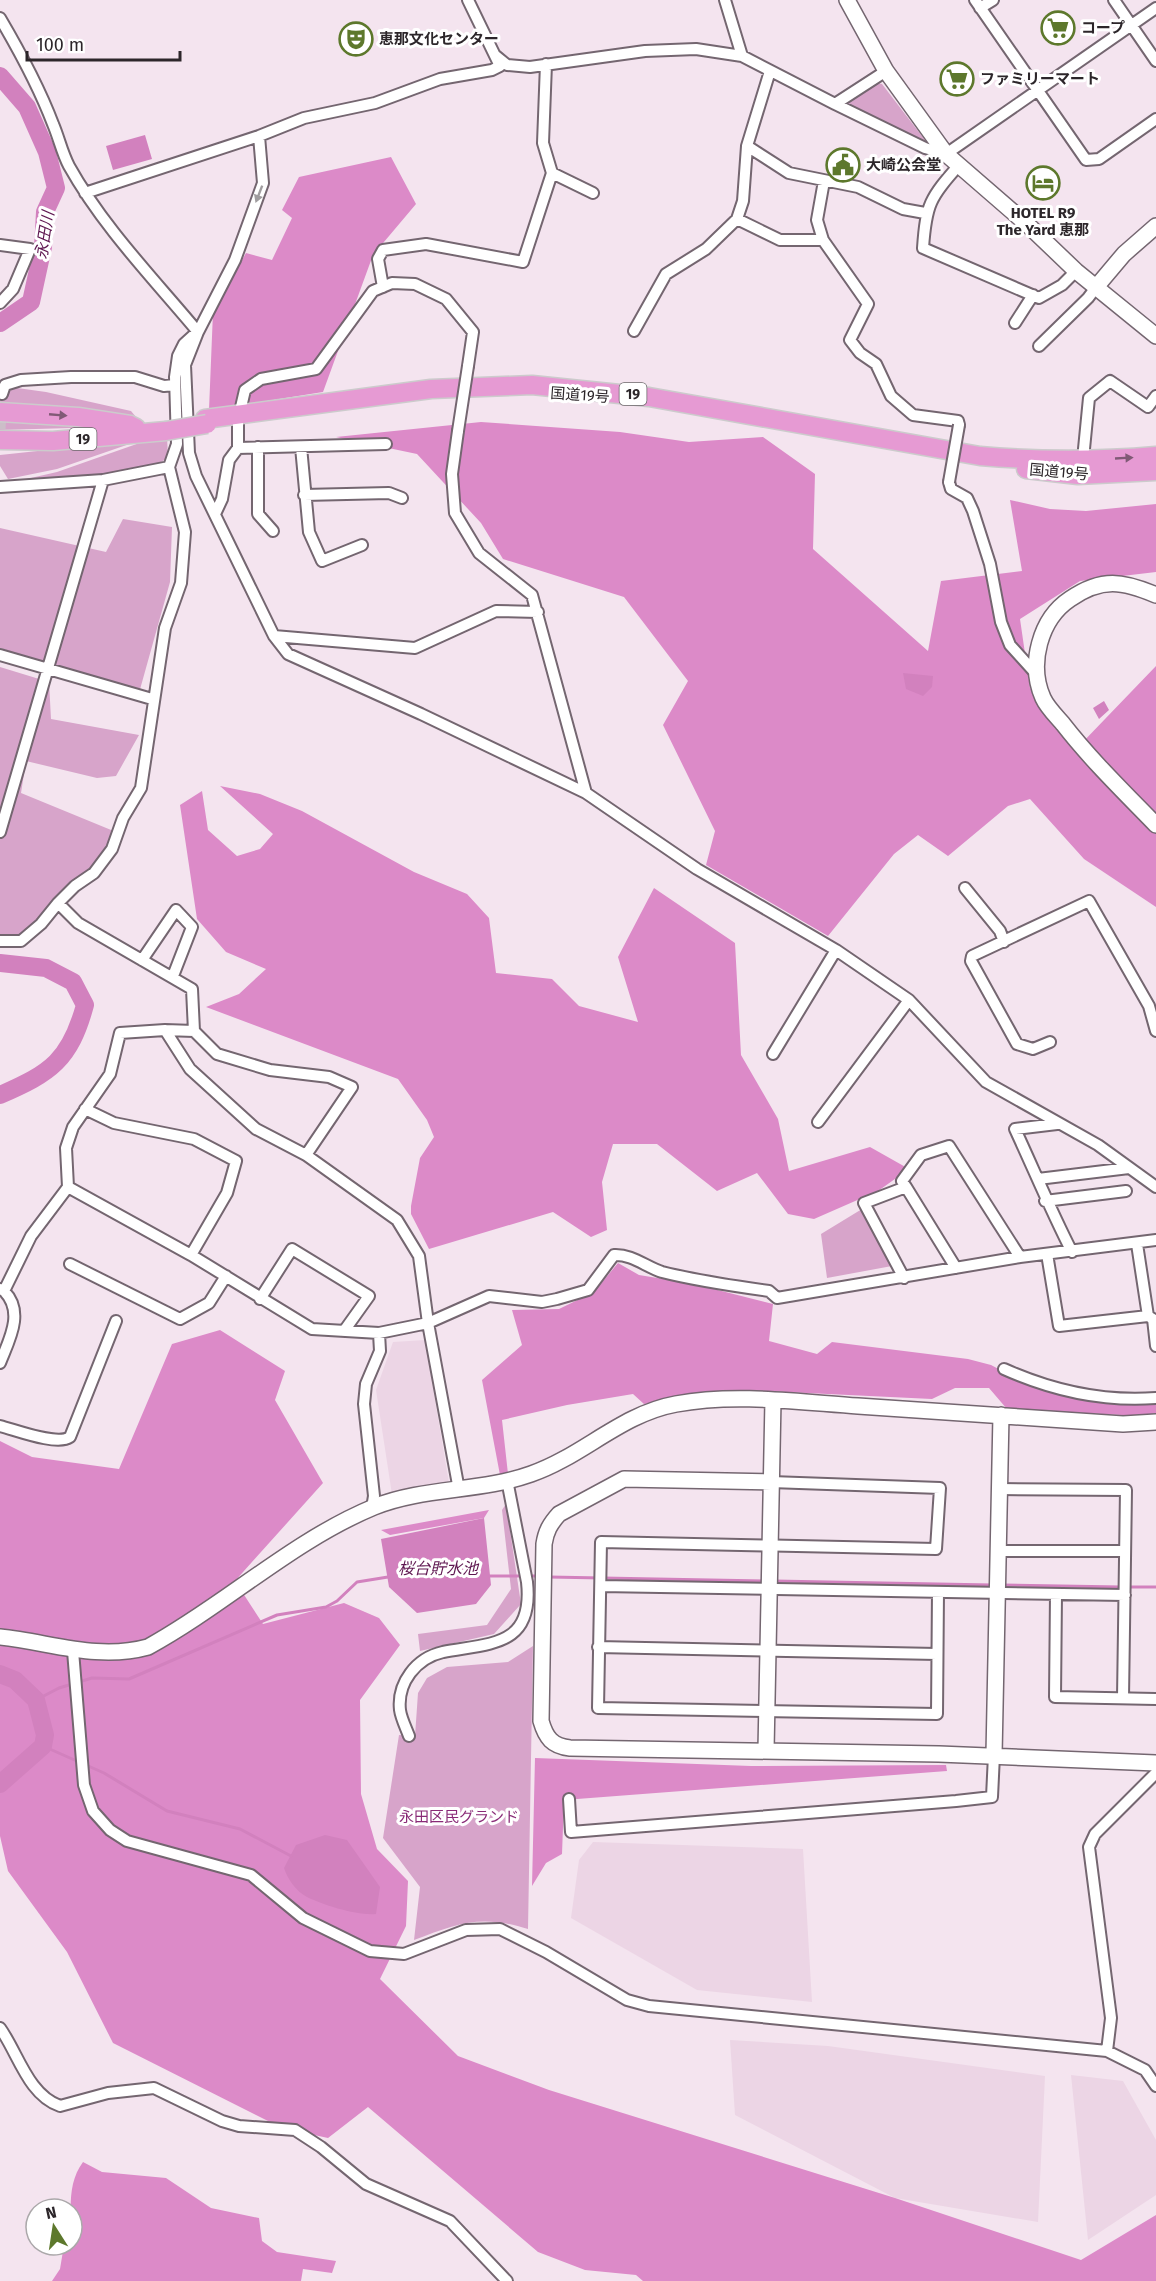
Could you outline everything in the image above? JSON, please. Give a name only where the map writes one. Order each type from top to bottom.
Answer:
[{"type":"highway","name":"国道19号","points":[[238,417],[431,389],[532,385],[628,393],[980,456],[1023,459],[1156,456]]},
{"type":"highway","name":"国道19号","points":[[0,440],[53,441],[114,436],[206,421],[432,394],[501,391],[589,394],[1022,469],[1078,475],[1156,471]]},
{"type":"highway","points":[[1,403],[130,425],[136,428]]},
{"type":"highway","name":"国道19号","points":[[0,435],[51,436],[136,428],[165,428]]},
{"type":"highway","points":[[0,451],[68,446],[109,440],[114,436]]},
{"type":"street","points":[[85,193],[259,136],[304,118],[375,103],[440,79],[492,70],[500,66],[468,0]]},
{"type":"street","points":[[725,0],[742,56]]},
{"type":"street","points":[[847,0],[886,71],[946,154],[1076,272],[1097,286],[1156,336]]},
{"type":"street","points":[[993,0],[978,4],[1086,160],[1099,159],[1156,119]]},
{"type":"street","points":[[1114,0],[1156,61]]},
{"type":"street","points":[[946,154],[1156,8]]},
{"type":"street","points":[[0,18],[27,65],[67,163],[85,193],[107,224],[198,332]]},
{"type":"street","points":[[495,56],[507,65],[518,68],[666,50],[696,49],[742,56],[926,148],[946,154]]},
{"type":"street","points":[[383,287],[378,259],[383,250],[426,244],[523,262],[552,173],[543,142],[546,64]]},
{"type":"street","points":[[634,331],[666,274],[706,249],[737,219],[743,201],[747,146],[770,71]]},
{"type":"street","points":[[835,104],[886,71]]},
{"type":"street","points":[[259,136],[263,183],[235,260],[198,332],[185,365],[189,453],[196,477],[274,636],[288,654],[421,714],[586,793],[697,869],[836,950],[909,1000],[986,1082],[1098,1145],[1156,1187]]},
{"type":"street","points":[[747,146],[789,173],[858,187],[903,208],[925,213]]},
{"type":"street","points":[[959,165],[937,190],[925,213],[923,248],[1039,298],[1051,292],[1076,272]]},
{"type":"street","points":[[552,173],[593,193]]},
{"type":"street","points":[[824,181],[817,220],[823,240],[868,304],[850,340],[860,353],[876,364],[891,396],[914,415],[958,421],[949,482],[951,489],[967,498],[973,511],[990,564],[1001,622],[1010,645],[1038,676]]},
{"type":"street","points":[[737,219],[780,240],[823,240]]},
{"type":"street","points":[[1039,346],[1088,298],[1124,254],[1156,226]]},
{"type":"street","points":[[0,245],[30,249],[13,289],[0,303]]},
{"type":"street","points":[[215,514],[222,499],[229,460],[238,448],[238,417],[245,390],[261,379],[316,369],[373,291],[392,283],[415,284],[446,299],[473,332],[452,474],[455,513],[479,553],[532,595],[586,793]]},
{"type":"street","points":[[1015,323],[1033,295]]},
{"type":"street","points":[[0,941],[21,941],[41,924],[75,886],[94,873],[112,849],[123,818],[141,788],[152,699],[165,628],[181,583],[185,532],[169,467],[177,444],[175,385],[178,356],[184,344],[198,332]]},
{"type":"street","points":[[1,403],[5,385],[21,380],[135,376],[164,386],[175,385]]},
{"type":"street","points":[[1083,459],[1089,398],[1110,381],[1148,407],[1156,396]]},
{"type":"street","points":[[238,448],[386,444]]},
{"type":"street","points":[[258,447],[258,514],[273,531]]},
{"type":"street","points":[[301,447],[309,532],[322,561],[362,545]]},
{"type":"street","points":[[0,487],[103,480],[169,467]]},
{"type":"street","points":[[0,832],[103,480]]},
{"type":"street","points":[[304,495],[389,494],[402,498]]},
{"type":"street","points":[[1156,595],[1127,583],[1101,585],[1071,598],[1058,607],[1046,625],[1037,648],[1038,676],[1043,698],[1074,738],[1156,825]]},
{"type":"street","points":[[274,636],[415,648],[496,611],[538,612]]},
{"type":"street","points":[[0,656],[152,699]]},
{"type":"street","points":[[965,888],[1000,930],[1004,942]]},
{"type":"street","points":[[1050,1042],[1033,1049],[1017,1044],[971,961],[972,956],[1089,901],[1149,1006],[1156,1030]]},
{"type":"street","points":[[58,903],[78,923],[192,989],[194,1031],[217,1054],[270,1070],[329,1077],[352,1087],[306,1155]]},
{"type":"street","points":[[142,960],[176,910],[192,927],[172,976]]},
{"type":"street","points":[[772,1054],[836,950]]},
{"type":"street","points":[[818,1122],[909,1000]]},
{"type":"street","points":[[165,1030],[190,1069],[256,1129],[306,1155],[396,1220],[419,1256],[428,1323],[459,1490]]},
{"type":"street","points":[[0,1363],[14,1329],[15,1311],[11,1298],[2,1290],[30,1236],[52,1212],[68,1187],[66,1148],[73,1127],[110,1074],[120,1033],[194,1031]]},
{"type":"street","points":[[86,1109],[114,1123],[194,1138],[236,1161],[227,1193],[191,1255]]},
{"type":"street","points":[[1058,1124],[1015,1129],[1038,1179],[1045,1201],[1072,1251]]},
{"type":"street","points":[[957,1268],[902,1181],[921,1155],[949,1146],[1020,1257]]},
{"type":"street","points":[[1038,1179],[1129,1168]]},
{"type":"street","points":[[68,1187],[191,1255],[312,1329],[379,1333],[428,1323],[489,1296],[542,1302],[588,1290],[614,1255],[630,1257],[645,1267],[679,1276],[769,1291],[777,1298],[1020,1257],[1156,1240]]},
{"type":"street","points":[[904,1278],[864,1203],[906,1187]]},
{"type":"street","points":[[1045,1201],[1126,1191]]},
{"type":"street","points":[[1137,1244],[1151,1289],[1156,1346]]},
{"type":"street","points":[[260,1299],[292,1249],[369,1296],[344,1331]]},
{"type":"street","points":[[1047,1254],[1059,1326],[1152,1318]]},
{"type":"street","points":[[70,1264],[180,1318],[209,1303],[226,1276]]},
{"type":"street","points":[[0,1426],[54,1440],[64,1441],[70,1437],[116,1321]]},
{"type":"street","points":[[372,1508],[374,1496],[364,1404],[366,1384],[380,1351],[379,1333]]},
{"type":"street","points":[[1004,1369],[1052,1388],[1090,1395],[1156,1398]]},
{"type":"street","points":[[766,1750],[773,1400]]},
{"type":"street","points":[[0,1637],[35,1641],[73,1651],[117,1653],[148,1647],[326,1532],[372,1508],[394,1499],[459,1490],[507,1480],[556,1464],[628,1419],[647,1411],[704,1401],[773,1400],[1123,1424],[1156,1422]]},
{"type":"street","points":[[569,1800],[571,1832],[992,1797],[1001,1415]]},
{"type":"street","points":[[938,1592],[937,1714],[598,1708],[601,1542],[936,1549],[940,1488],[633,1478],[617,1481],[559,1514],[546,1531],[541,1721],[549,1741],[570,1748],[994,1755],[1156,1763]]},
{"type":"street","points":[[408,1736],[400,1712],[400,1699],[402,1685],[412,1670],[440,1653],[486,1647],[511,1636],[526,1616],[528,1599],[526,1582],[507,1480]]},
{"type":"street","points":[[999,1489],[1126,1490],[1124,1698]]},
{"type":"street","points":[[997,1551],[1125,1551]]},
{"type":"street","points":[[601,1586],[1125,1595]]},
{"type":"street","points":[[1056,1594],[1055,1697],[1156,1699]]},
{"type":"street","points":[[598,1647],[937,1654]]},
{"type":"street","points":[[73,1651],[84,1785],[93,1811],[110,1830],[127,1841],[251,1875],[303,1918],[370,1951],[404,1954],[466,1930],[500,1929],[546,1952],[627,2000],[649,2006],[1107,2051],[1145,2070],[1156,2086]]},
{"type":"street","points":[[1107,2051],[1112,2018],[1089,1847],[1095,1834],[1156,1773]]},
{"type":"street","points":[[0,2028],[39,2092],[53,2103],[60,2106],[108,2093],[154,2088],[222,2121],[239,2126],[295,2130],[321,2147],[366,2184],[450,2221],[507,2281]]},
{"type":"shaded area","points":[[391,157],[416,204],[373,255],[323,392],[209,410],[213,312],[246,253],[272,260],[292,218],[282,210],[299,177]]},
{"type":"shaded area","points":[[481,422],[620,432],[689,442],[763,437],[815,474],[813,549],[928,651],[941,581],[1022,571],[1010,500],[1050,509],[1086,511],[1156,504],[1156,572],[1080,581],[1020,619],[1030,688],[1080,745],[1156,666],[1156,907],[1084,859],[1030,799],[1008,806],[948,856],[918,835],[894,854],[828,936],[706,865],[715,831],[663,725],[688,681],[624,597],[503,559],[481,523],[417,454],[336,437]]},
{"type":"shaded area","points":[[220,786],[260,794],[302,811],[414,872],[467,894],[489,918],[496,973],[552,979],[579,1006],[638,1022],[618,957],[654,888],[735,943],[741,1055],[778,1119],[789,1171],[870,1147],[909,1169],[878,1191],[814,1219],[788,1214],[757,1173],[717,1191],[657,1144],[613,1144],[602,1182],[607,1230],[591,1237],[553,1212],[429,1249],[411,1214],[411,1206],[420,1158],[434,1137],[427,1120],[398,1079],[206,1007],[239,994],[266,969],[226,952],[197,919],[180,805],[202,791],[208,830],[237,856],[260,849],[273,834]]},
{"type":"shaded area","points":[[618,1263],[639,1275],[694,1284],[773,1304],[769,1341],[817,1354],[832,1342],[968,1359],[991,1365],[1027,1384],[1077,1396],[1156,1400],[1156,1413],[1142,1416],[1007,1409],[989,1388],[955,1388],[932,1399],[765,1391],[698,1396],[644,1404],[633,1394],[567,1405],[502,1420],[508,1474],[500,1475],[482,1380],[522,1345],[512,1310],[559,1309],[594,1292]]},
{"type":"shaded area","points":[[220,1330],[285,1371],[275,1400],[323,1483],[235,1581],[263,1624],[344,1603],[379,1618],[400,1645],[360,1700],[361,1794],[377,1849],[408,1881],[406,1926],[380,1979],[458,2056],[549,2090],[895,2198],[1081,2260],[1156,2215],[1156,2281],[643,2281],[636,2275],[585,2270],[538,2252],[368,2107],[328,2138],[282,2128],[113,2043],[67,1952],[8,1871],[0,1836],[0,1441],[32,1457],[119,1469],[172,1344]]},
{"type":"shaded area","points":[[425,1340],[450,1489],[393,1501],[376,1390],[393,1342]]},
{"type":"shaded area","points":[[489,1510],[484,1518],[390,1535],[381,1530]]},
{"type":"shaded area","points":[[535,1758],[751,1766],[946,1765],[947,1771],[564,1800],[562,1854],[546,1863],[532,1886]]},
{"type":"shaded area","points":[[593,1842],[803,1849],[812,2002],[697,1990],[571,1918],[579,1860]]},
{"type":"shaded area","points":[[730,2040],[828,2046],[1045,2076],[1038,2222],[895,2198],[735,2115]]},
{"type":"shaded area","points":[[1071,2075],[1123,2081],[1156,2140],[1156,2195],[1088,2240]]},
{"type":"shaded area","points":[[83,2162],[102,2172],[166,2178],[211,2208],[259,2218],[262,2241],[277,2252],[336,2261],[332,2273],[303,2269],[301,2281],[52,2281],[60,2269],[62,2257],[84,2257],[84,2197],[72,2197],[77,2171]]},
{"type":"green space","points":[[877,83],[882,84],[928,144],[844,105]]},
{"type":"green space","points":[[10,387],[46,392],[131,411],[141,423],[0,409],[0,394],[6,394]]},
{"type":"green space","points":[[0,417],[107,427],[0,430]]},
{"type":"green space","points":[[167,437],[168,457],[156,465],[93,478],[9,483],[57,472],[148,440]]},
{"type":"green space","points":[[141,440],[57,469],[8,479],[0,466],[0,455]]},
{"type":"green space","points":[[123,519],[172,527],[170,582],[139,693],[0,648],[0,528],[106,552]]},
{"type":"green space","points":[[0,667],[49,682],[51,719],[139,735],[116,776],[97,778],[26,761],[21,793],[116,832],[61,909],[29,941],[0,939]]},
{"type":"green space","points":[[862,1209],[892,1266],[827,1278],[821,1234]]},
{"type":"green space","points":[[506,1504],[521,1604],[494,1634],[420,1651],[418,1634],[487,1625],[511,1589],[502,1510]]},
{"type":"green space","name":"永田区民グランド","points":[[533,1646],[528,1929],[497,1922],[470,1922],[414,1940],[420,1887],[383,1838],[399,1735],[415,1736],[418,1693],[427,1678],[447,1667],[508,1662]]},
{"type":"water","points":[[145,135],[152,159],[113,170],[106,146]]},
{"type":"water","points":[[903,673],[933,676],[932,687],[923,696],[906,689]]},
{"type":"water","points":[[1104,701],[1109,710],[1099,719],[1093,708]]},
{"type":"water","name":"桜台貯水池","points":[[484,1518],[491,1585],[476,1604],[417,1613],[389,1587],[381,1539]]},
{"type":"water","points":[[325,1835],[347,1840],[380,1887],[376,1914],[350,1912],[322,1903],[303,1895],[290,1881],[284,1868],[296,1845]]},
{"type":"waterway","name":"永田川","points":[[0,76],[27,107],[47,152],[56,188],[45,212],[43,247],[31,302],[0,323]]},
{"type":"waterway","name":"永田川","points":[[0,963],[46,968],[73,982],[85,1005],[73,1039],[56,1062],[33,1079],[0,1095]]},
{"type":"waterway","points":[[490,1576],[539,1576]]},
{"type":"waterway","points":[[36,1700],[59,1688],[92,1678],[129,1679],[277,1615],[326,1607],[337,1601],[357,1582],[388,1577]]},
{"type":"waterway","points":[[549,1577],[764,1581]]},
{"type":"waterway","points":[[774,1581],[992,1585]]},
{"type":"waterway","points":[[1002,1585],[1121,1587]]},
{"type":"waterway","points":[[1128,1587],[1156,1587]]},
{"type":"waterway","name":"永田川","points":[[0,1674],[15,1680],[36,1700],[45,1735],[43,1746],[0,1784]]},
{"type":"waterway","points":[[43,1746],[79,1762]]},
{"type":"waterway","points":[[86,1765],[104,1773],[167,1811],[240,1829],[291,1856]]},
{"type":"tunnel","points":[[0,444],[2,394]]},
{"type":"place","name":"コープ","points":[[1058,28]]},
{"type":"place","name":"恵那文化センター","points":[[356,39]]},
{"type":"place","name":"ファミリーマート","points":[[957,79]]},
{"type":"place","name":"大崎公会堂","points":[[843,165]]},
{"type":"place","name":"HOTEL R9 The Yard 恵那","points":[[1043,183]]}]
